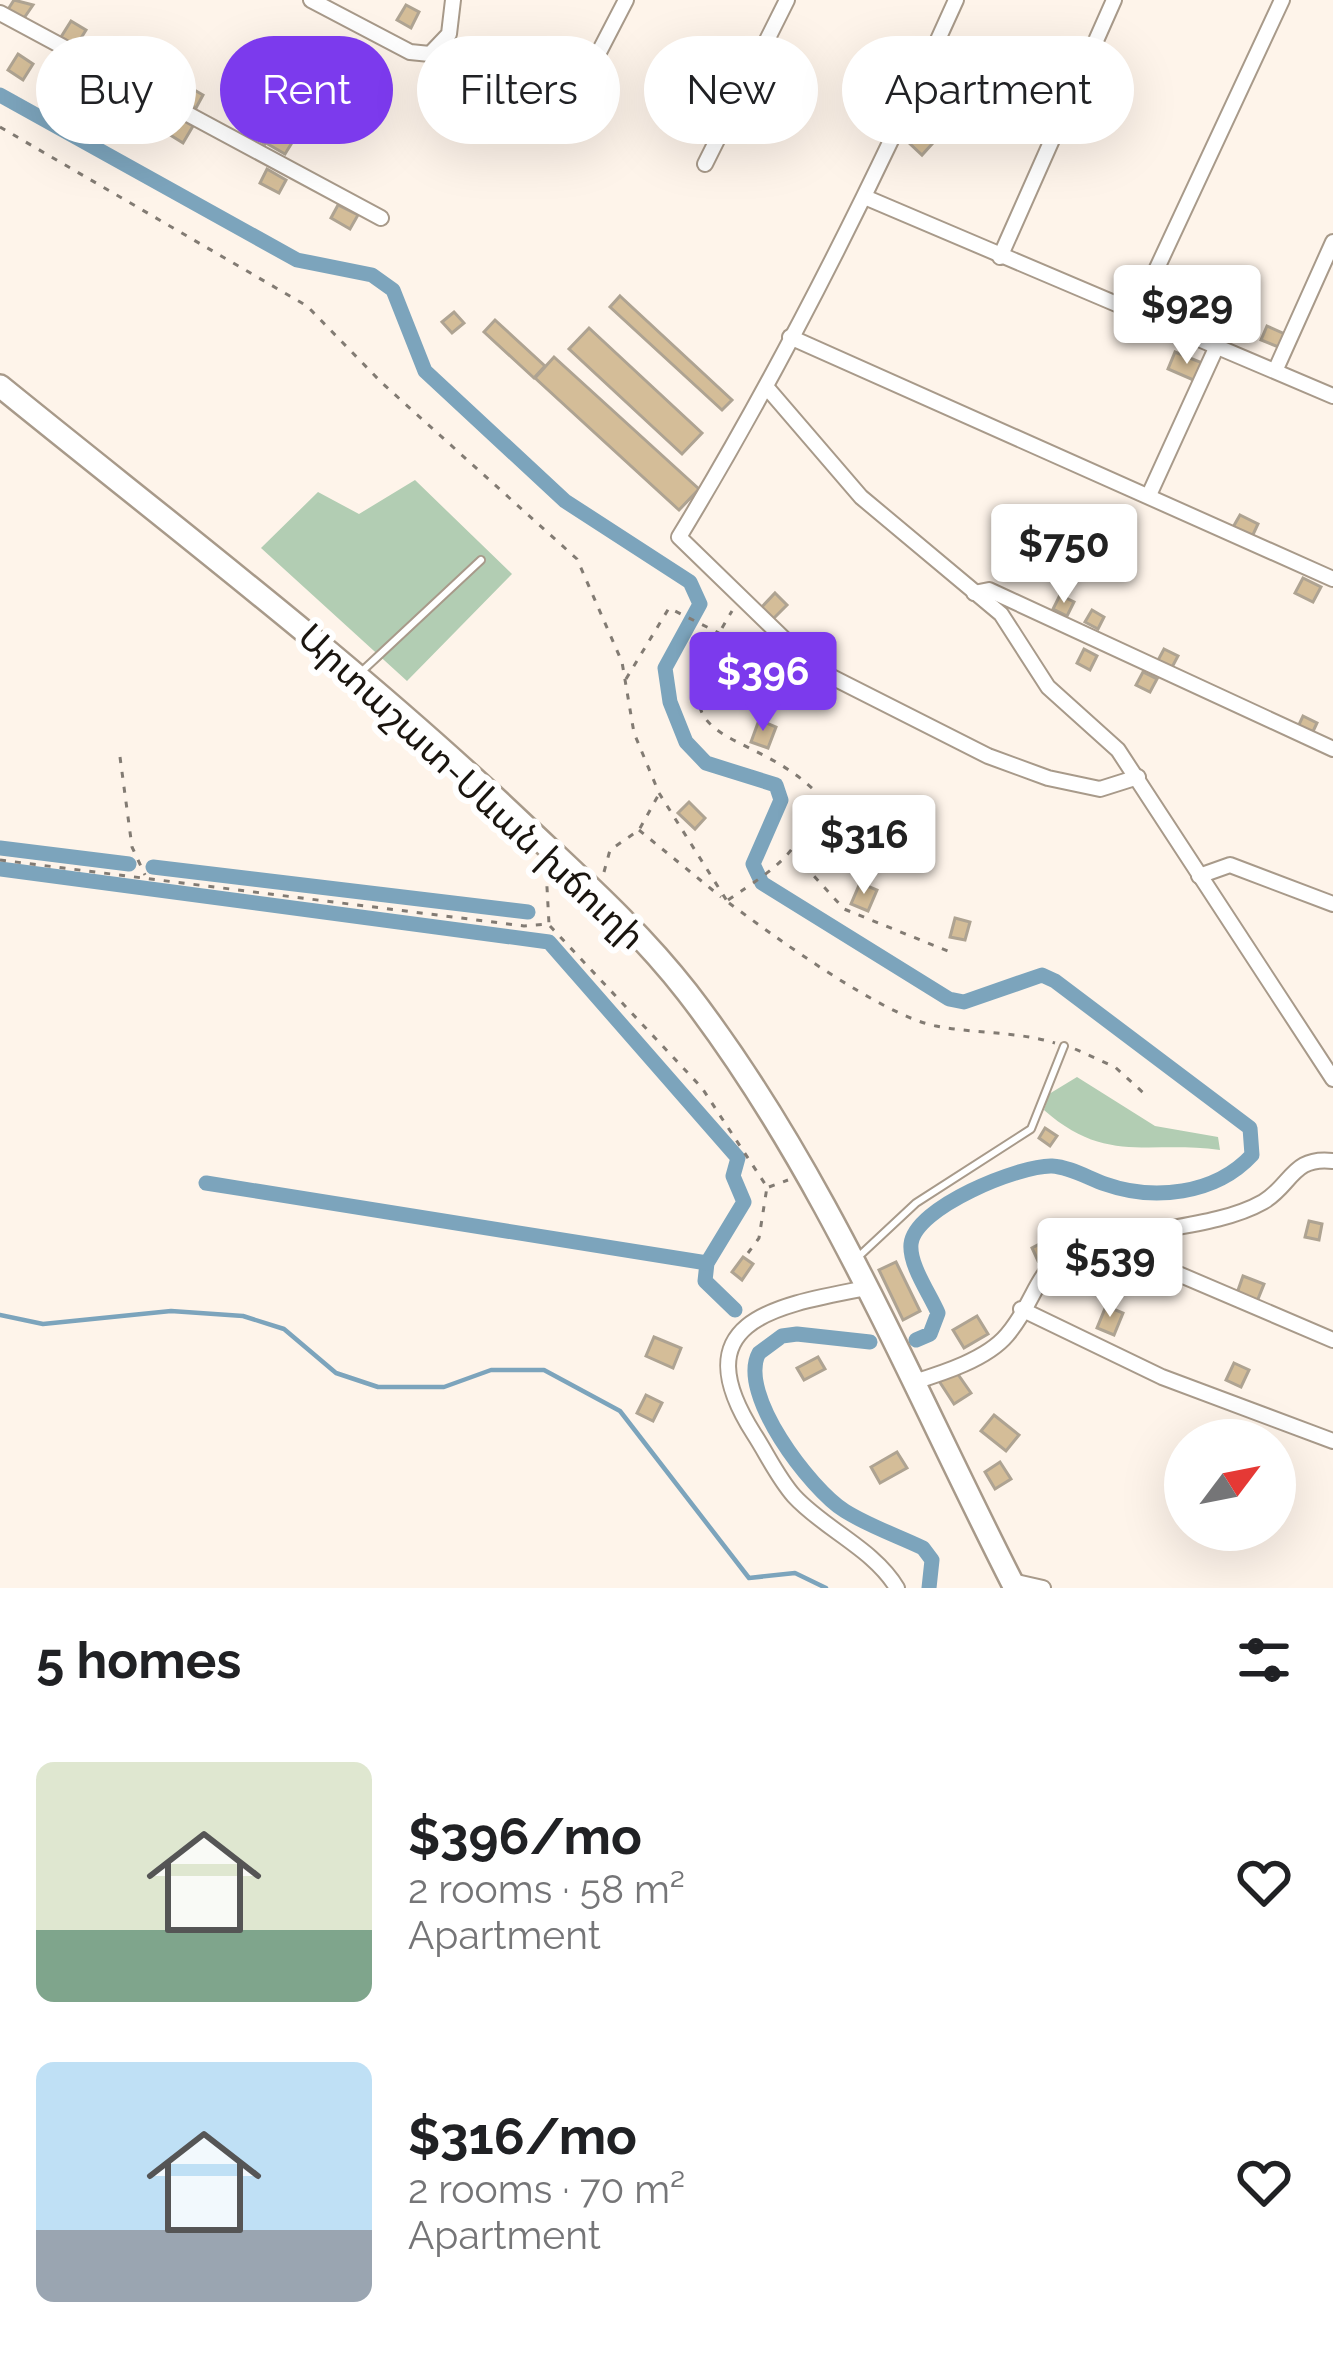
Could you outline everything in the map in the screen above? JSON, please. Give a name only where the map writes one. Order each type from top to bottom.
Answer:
[{"type":"main road","name":"Արտաշատ-Սևան խճուղի","points":[[0,386],[357,675],[597,894],[687,992],[805,1174],[854,1262],[1014,1584]]},
{"type":"street","points":[[311,0],[410,52],[430,54],[449,34],[453,0]]},
{"type":"street","points":[[607,36],[626,0]]},
{"type":"street","points":[[705,164],[787,0]]},
{"type":"street","points":[[956,0],[867,198],[790,337],[769,390],[679,537],[814,668],[988,756],[1048,778],[1100,789],[1138,777]]},
{"type":"street","points":[[1000,256],[1114,0]]},
{"type":"street","points":[[1137,311],[1282,0]]},
{"type":"street","points":[[0,13],[381,218]]},
{"type":"street","points":[[867,198],[1333,396]]},
{"type":"street","points":[[1276,369],[1333,242]]},
{"type":"street","points":[[790,337],[1333,579]]},
{"type":"street","points":[[1149,495],[1216,346]]},
{"type":"street","points":[[769,390],[861,497],[1001,614],[1048,687],[1118,750],[1333,1079]]},
{"type":"street","points":[[974,593],[989,590],[1333,749]]},
{"type":"street","points":[[1199,876],[1230,865],[1333,904]]},
{"type":"street","points":[[1112,1246],[1122,1238],[1246,1209],[1268,1200],[1293,1168],[1317,1159],[1333,1161]]},
{"type":"street","points":[[914,1382],[987,1352],[1007,1335],[1049,1265],[1094,1238],[1333,1340]]},
{"type":"street","points":[[867,1288],[795,1304],[739,1331],[727,1350],[726,1377],[732,1399],[794,1496],[897,1588]]},
{"type":"street","points":[[1022,1310],[1162,1377],[1333,1441]]},
{"type":"street","points":[[1014,1584],[1043,1588]]},
{"type":"lane","points":[[357,675],[481,560]]},
{"type":"lane","points":[[854,1262],[916,1203],[1031,1129],[1064,1046]]},
{"type":"path","points":[[0,127],[307,305],[382,383],[577,559],[622,662],[634,734],[659,793],[727,901]]},
{"type":"path","points":[[727,901],[793,853],[807,830],[816,792],[800,776],[729,742],[706,722],[697,686],[718,633],[739,600]]},
{"type":"path","points":[[625,681],[669,608],[718,633]]},
{"type":"path","points":[[120,757],[132,847],[146,877]]},
{"type":"path","points":[[597,894],[610,850],[639,830],[659,793]]},
{"type":"path","points":[[639,830],[727,901],[889,1006],[932,1025],[1023,1034],[1064,1046],[1115,1067],[1149,1098]]},
{"type":"path","points":[[550,850],[549,924],[702,1088],[767,1187],[759,1238],[748,1253]]},
{"type":"path","points":[[793,853],[844,910],[955,954]]},
{"type":"path","points":[[0,860],[524,926],[549,924]]},
{"type":"path","points":[[767,1187],[805,1174]]},
{"type":"green space","points":[[415,480],[512,574],[407,681],[261,548],[318,492],[359,514]]},
{"type":"green space","points":[[1077,1077],[1155,1126],[1218,1137],[1220,1150],[1128,1147],[1088,1138],[1066,1127],[1044,1110],[1049,1094]]},
{"type":"building","points":[[14,0],[33,5],[22,21],[7,11]]},
{"type":"building","points":[[406,5],[419,12],[411,28],[397,20]]},
{"type":"building","points":[[71,21],[86,30],[82,36],[62,36]]},
{"type":"building","points":[[18,54],[33,64],[23,80],[8,70]]},
{"type":"building","points":[[268,144],[291,144],[285,154]]},
{"type":"building","points":[[910,144],[932,144],[922,155]]},
{"type":"building","points":[[267,169],[286,180],[279,193],[260,183]]},
{"type":"building","points":[[338,205],[358,215],[350,229],[331,218]]},
{"type":"building","points":[[1163,282],[1182,292],[1173,311],[1153,302]]},
{"type":"building","points":[[620,296],[732,400],[722,410],[610,307]]},
{"type":"building","points":[[454,312],[464,323],[452,333],[442,322]]},
{"type":"building","points":[[495,320],[545,366],[534,378],[484,332]]},
{"type":"building","points":[[1267,326],[1287,335],[1281,348],[1261,340]]},
{"type":"building","points":[[589,328],[702,433],[682,454],[569,349]]},
{"type":"building","points":[[1175,352],[1205,364],[1198,382],[1168,369]]},
{"type":"building","points":[[554,357],[699,489],[679,510],[535,378]]},
{"type":"building","points":[[1240,515],[1258,524],[1251,539],[1232,529]]},
{"type":"building","points":[[1303,578],[1321,587],[1313,602],[1295,593]]},
{"type":"building","points":[[775,593],[787,605],[771,621],[759,610]]},
{"type":"building","points":[[1060,595],[1074,602],[1067,616],[1053,609]]},
{"type":"building","points":[[1092,610],[1104,617],[1098,629],[1085,622]]},
{"type":"building","points":[[1084,649],[1097,656],[1090,670],[1077,663]]},
{"type":"building","points":[[1164,649],[1178,656],[1170,671],[1156,664]]},
{"type":"building","points":[[1143,672],[1157,679],[1150,692],[1136,685]]},
{"type":"building","points":[[715,677],[732,693],[720,706],[703,691]]},
{"type":"building","points":[[1303,716],[1317,723],[1310,738],[1296,731]]},
{"type":"building","points":[[759,720],[776,727],[768,748],[751,742]]},
{"type":"building","points":[[689,802],[705,818],[695,829],[678,813]]},
{"type":"building","points":[[860,883],[877,890],[868,911],[851,904]]},
{"type":"building","points":[[955,918],[970,922],[965,940],[950,937]]},
{"type":"building","points":[[1045,1128],[1057,1136],[1050,1146],[1039,1138]]},
{"type":"building","points":[[1309,1221],[1322,1224],[1319,1240],[1305,1237]]},
{"type":"building","points":[[1049,1239],[1056,1252],[1038,1261],[1032,1248]]},
{"type":"building","points":[[1142,1240],[1164,1248],[1159,1261],[1137,1253]]},
{"type":"building","points":[[743,1257],[753,1264],[742,1280],[732,1272]]},
{"type":"building","points":[[896,1262],[920,1311],[903,1320],[879,1270]]},
{"type":"building","points":[[1243,1276],[1264,1284],[1256,1304],[1236,1296]]},
{"type":"building","points":[[1106,1306],[1123,1313],[1114,1335],[1097,1328]]},
{"type":"building","points":[[977,1316],[988,1334],[964,1348],[953,1330]]},
{"type":"building","points":[[654,1337],[681,1348],[673,1368],[646,1356]]},
{"type":"building","points":[[818,1357],[825,1369],[804,1380],[797,1368]]},
{"type":"building","points":[[1234,1363],[1249,1370],[1241,1387],[1226,1380]]},
{"type":"building","points":[[955,1370],[971,1393],[954,1404],[939,1381]]},
{"type":"building","points":[[646,1395],[662,1403],[653,1421],[637,1413]]},
{"type":"building","points":[[994,1415],[1019,1435],[1006,1451],[981,1431]]},
{"type":"building","points":[[897,1452],[907,1468],[880,1483],[871,1467]]},
{"type":"building","points":[[1000,1462],[1011,1479],[995,1489],[985,1472]]},
{"type":"waterway","points":[[0,95],[297,260],[372,275],[393,290],[425,371],[565,501],[690,582],[700,604],[665,668],[670,702],[686,742],[706,763],[776,785],[781,800],[753,864],[762,883],[949,999],[964,1002],[1042,975],[1055,981],[1250,1128],[1252,1155],[1220,1179],[1183,1191],[1124,1189],[1052,1166],[994,1180],[949,1203],[917,1230],[911,1244],[917,1270],[938,1313],[930,1334],[916,1340]]},
{"type":"waterway","points":[[0,848],[129,864]]},
{"type":"waterway","points":[[153,867],[528,912]]},
{"type":"waterway","points":[[0,869],[549,942],[738,1158],[733,1176],[744,1202],[707,1263],[705,1281],[735,1310]]},
{"type":"waterway","points":[[206,1183],[707,1263]]},
{"type":"waterway","points":[[0,1315],[43,1324],[171,1311],[243,1316],[284,1329],[336,1373],[378,1387],[444,1387],[491,1370],[544,1370],[620,1411],[749,1578],[795,1573],[826,1588]]},
{"type":"waterway","points":[[870,1342],[782,1336],[759,1353],[758,1391],[781,1439],[830,1500],[923,1548],[932,1560],[929,1588]]}]
